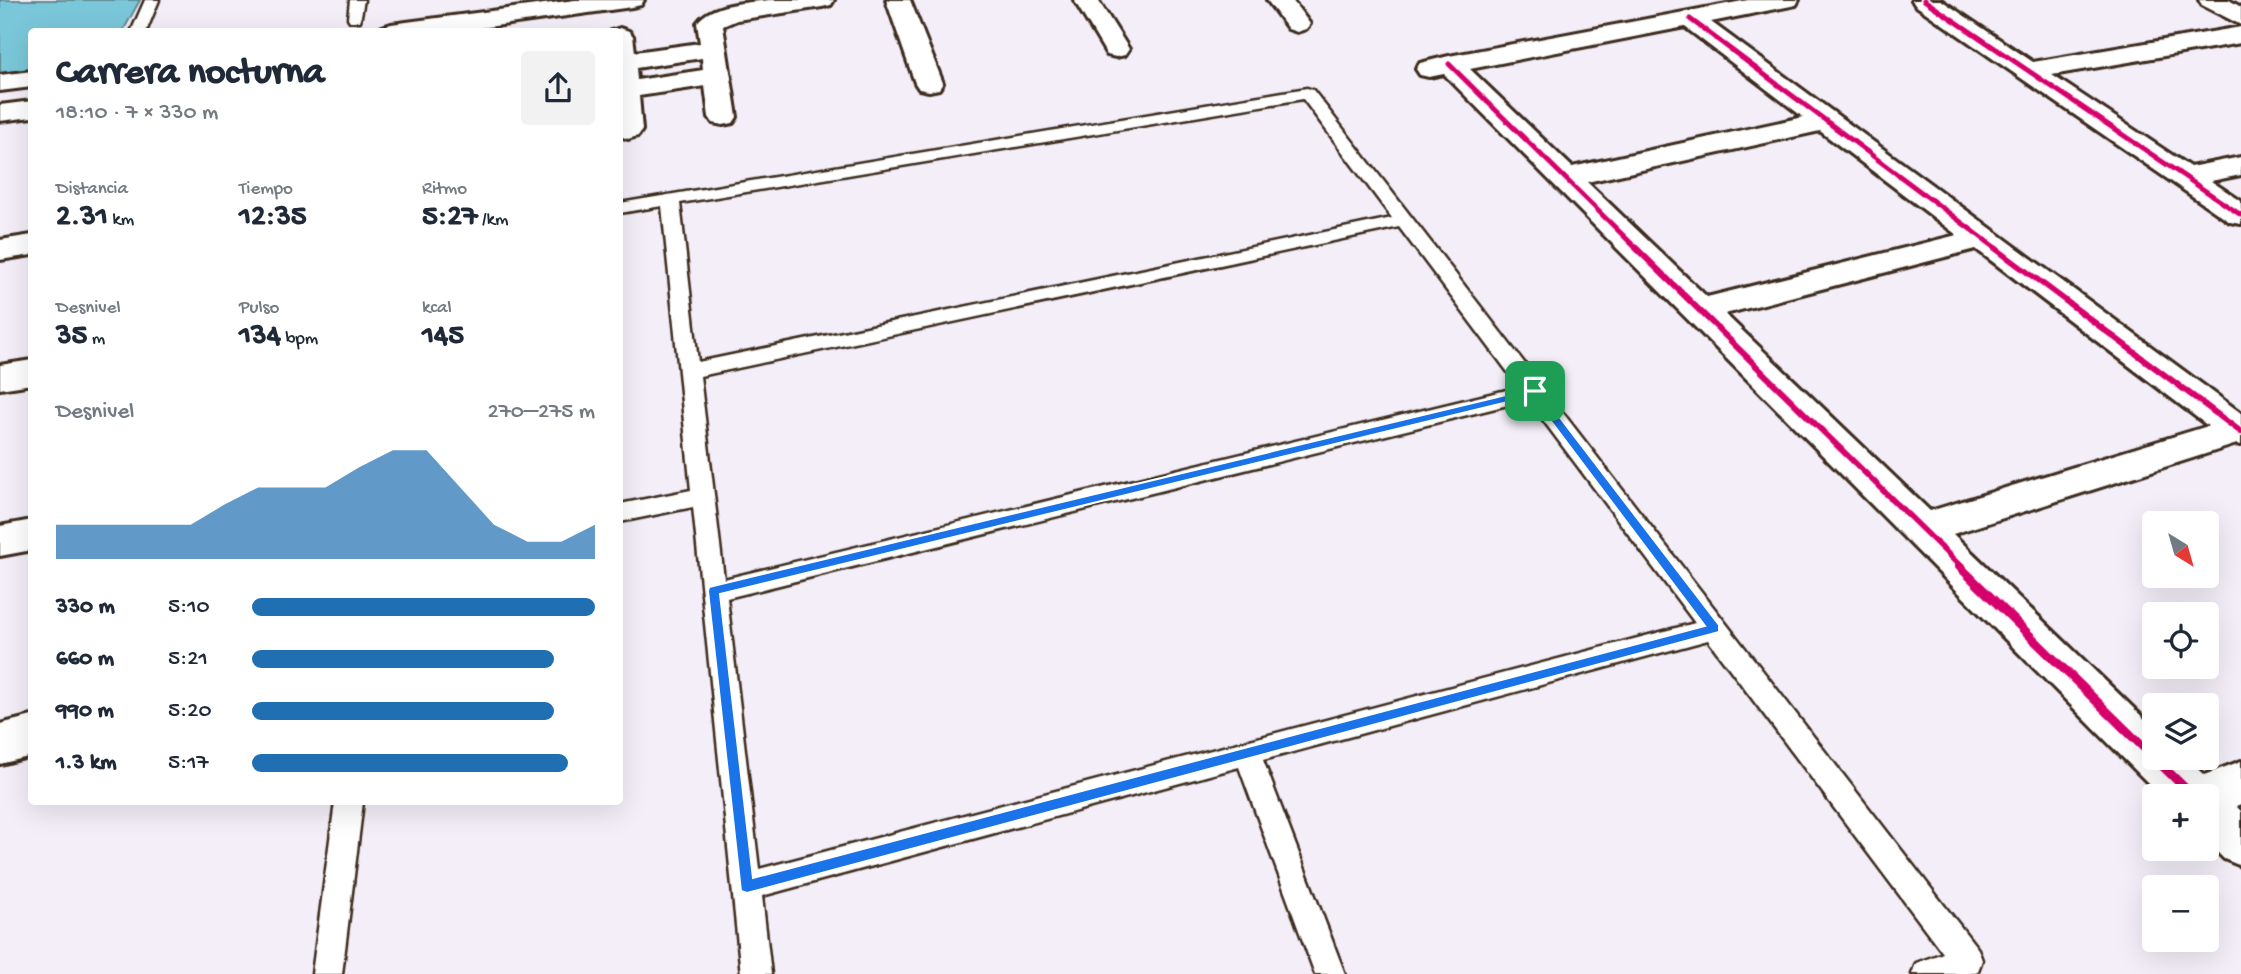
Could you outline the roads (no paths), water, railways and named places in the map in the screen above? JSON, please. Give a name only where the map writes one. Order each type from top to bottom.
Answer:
[{"type":"street","points":[[422,28],[632,0]]},
{"type":"street","points":[[723,117],[710,23],[722,15],[821,0]]},
{"type":"street","points":[[898,0],[929,83]]},
{"type":"street","points":[[1086,0],[1116,49]]},
{"type":"street","points":[[1279,0],[1297,24]]},
{"type":"street","points":[[1787,0],[1436,67],[1564,178],[2181,784]]},
{"type":"street","points":[[1923,0],[2241,215]]},
{"type":"street","points":[[2211,0],[2241,17]]},
{"type":"street","points":[[1690,19],[2240,431]]},
{"type":"street","points":[[2028,71],[2241,35]]},
{"type":"street","points":[[623,49],[712,49]]},
{"type":"street","points":[[623,70],[628,130]]},
{"type":"street","points":[[625,90],[717,76]]},
{"type":"street","points":[[0,83],[28,80]]},
{"type":"street","points":[[0,113],[28,110]]},
{"type":"street","points":[[1564,178],[1826,121]]},
{"type":"street","points":[[2184,177],[2241,166]]},
{"type":"street","points":[[1699,310],[1982,238]]},
{"type":"street","points":[[0,250],[28,246]]},
{"type":"street","points":[[0,377],[28,373]]},
{"type":"street","points":[[1922,529],[2240,431]]},
{"type":"street","points":[[0,541],[28,536]]},
{"type":"street","points":[[0,744],[28,737]]},
{"type":"street","points":[[2219,791],[2241,782]]},
{"type":"street","points":[[2219,822],[2241,844]]},
{"type":"lane","points":[[140,28],[152,0]]},
{"type":"lane","points":[[355,18],[357,0]]},
{"type":"lane","points":[[623,207],[1307,93],[1967,960],[1927,974]]},
{"type":"lane","points":[[670,199],[756,974]]},
{"type":"lane","points":[[689,372],[1404,221]]},
{"type":"lane","points":[[714,591],[1535,391]]},
{"type":"lane","points":[[623,512],[703,496]]},
{"type":"lane","points":[[747,886],[1714,628]]},
{"type":"lane","points":[[1247,753],[1330,974]]},
{"type":"lane","points":[[327,974],[349,805]]},
{"type":"water","points":[[0,0],[140,0],[125,28],[28,28],[28,69],[0,73]]}]
